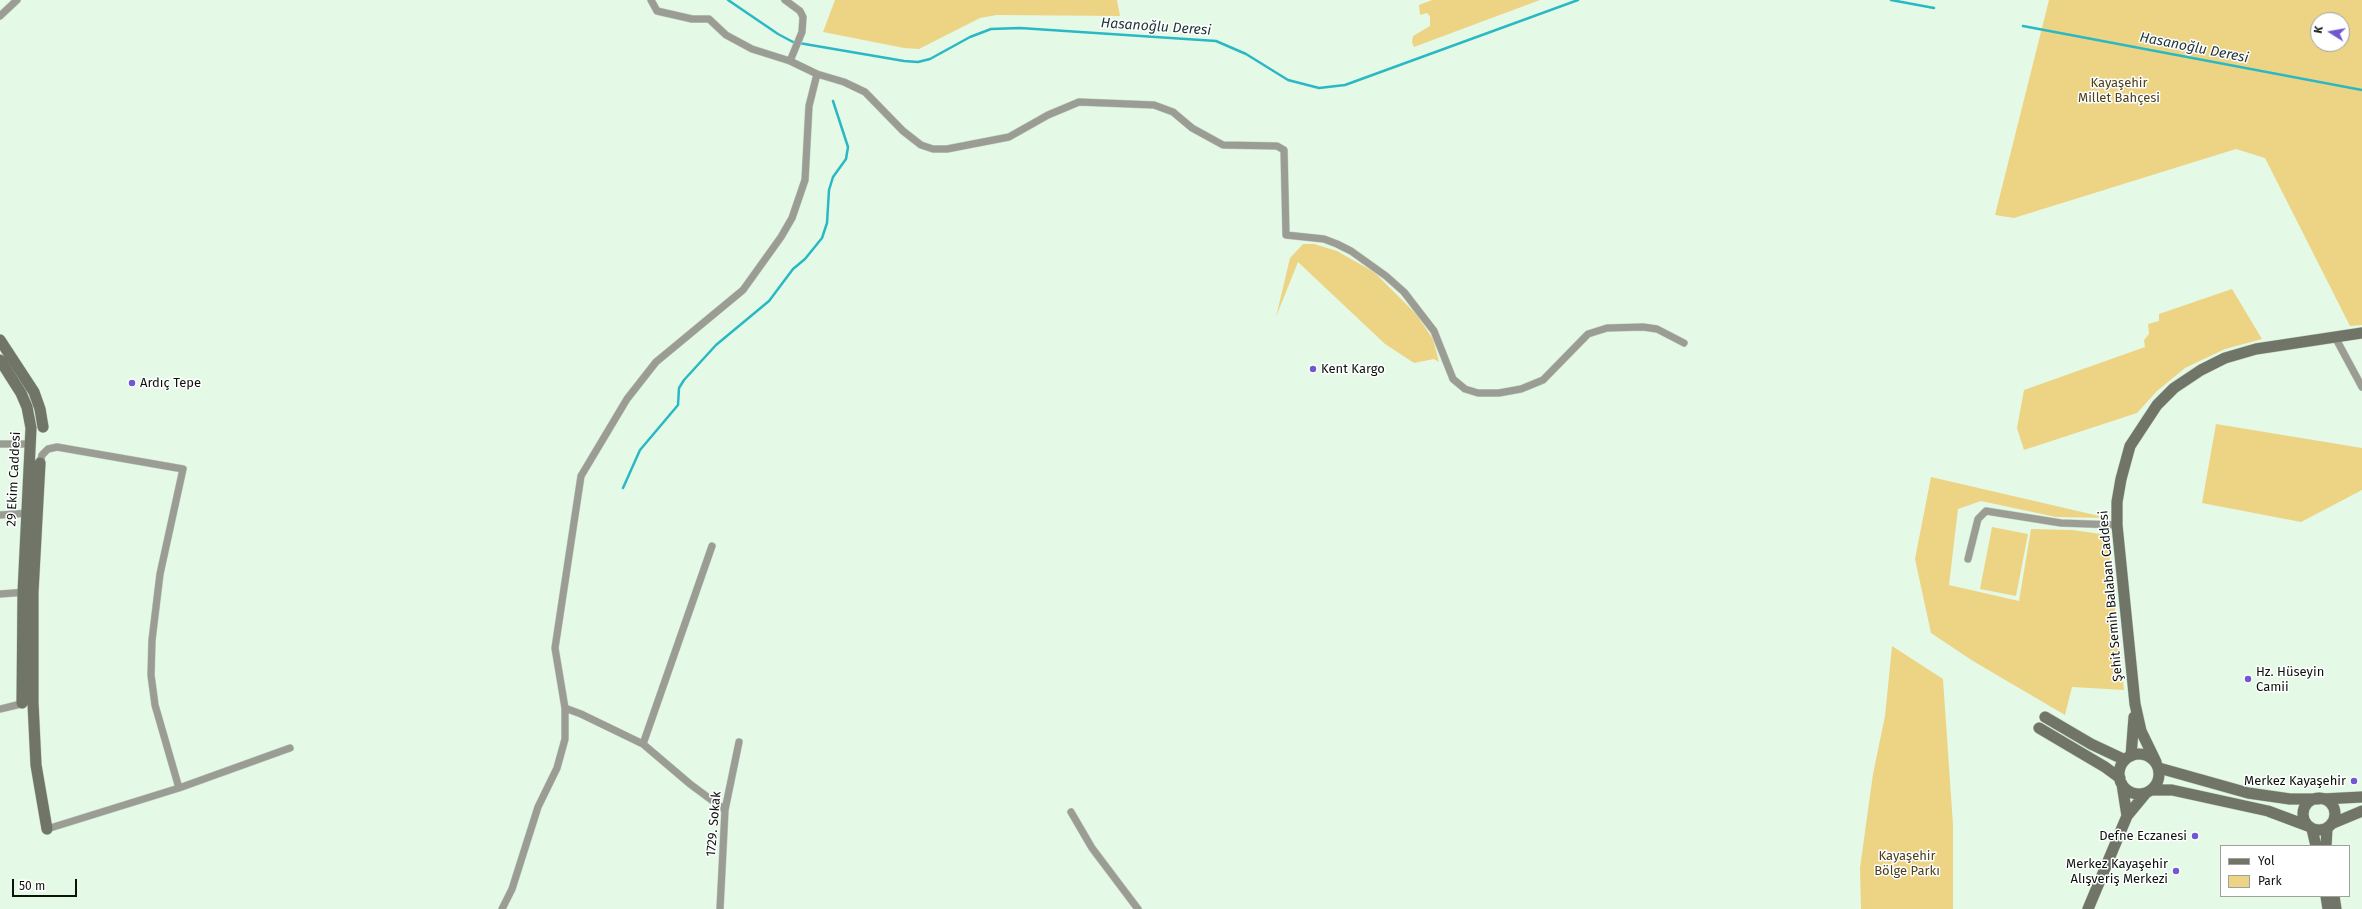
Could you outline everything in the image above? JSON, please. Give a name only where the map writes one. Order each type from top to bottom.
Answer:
[{"type":"street","points":[[0,16],[18,0]]},
{"type":"street","points":[[651,0],[657,11],[692,19],[709,19],[726,35],[752,49],[790,61],[817,74],[844,82],[865,92],[903,132],[921,145],[933,149],[947,149],[1008,137],[1048,114],[1079,102],[1154,105],[1173,112],[1192,128],[1223,145],[1277,146],[1284,150],[1286,235],[1324,239],[1337,244],[1350,251],[1386,276],[1404,292],[1434,331],[1453,379],[1465,389],[1478,393],[1499,393],[1521,389],[1544,380],[1588,334],[1607,328],[1643,327],[1658,329],[1684,343]]},
{"type":"street","points":[[785,0],[800,11],[803,18],[802,32],[790,61]]},
{"type":"street","points":[[502,909],[512,889],[538,807],[557,768],[565,739],[565,708],[555,648],[581,476],[627,399],[656,362],[742,290],[781,237],[792,218],[805,180],[809,106],[817,74]]},
{"type":"street","name":"Şehit Semih Balaban Caddesi","points":[[2157,765],[2141,731],[2135,704],[2117,525],[2117,502],[2120,479],[2130,446],[2149,415],[2170,392],[2201,370],[2225,358],[2281,344],[2362,333]]},
{"type":"street","points":[[2335,337],[2362,386]]},
{"type":"street","name":"29 Ekim Caddesi","points":[[0,340],[19,367],[36,397],[43,428]]},
{"type":"street","name":"29 Ekim Caddesi","points":[[0,360],[3,369],[27,408],[31,444],[27,703],[47,829]]},
{"type":"street","points":[[3,369],[19,367]]},
{"type":"street","points":[[0,444],[31,444]]},
{"type":"street","points":[[40,462],[46,451],[57,447],[183,469],[160,574],[152,640],[151,675],[155,705],[179,788]]},
{"type":"street","name":"29 Ekim Caddesi","points":[[31,513],[40,462]]},
{"type":"street","points":[[1968,559],[1978,518],[1986,511],[2061,523],[2117,525]]},
{"type":"street","points":[[0,515],[31,513]]},
{"type":"street","points":[[643,744],[712,546]]},
{"type":"street","points":[[0,594],[28,592]]},
{"type":"street","points":[[0,709],[27,703]]},
{"type":"street","name":"Şehit Semih Balaban Caddesi","points":[[2128,758],[2135,704]]},
{"type":"street","points":[[565,708],[581,714],[643,744],[690,784],[725,810]]},
{"type":"street","points":[[2045,717],[2091,744],[2128,758],[2144,754],[2157,765],[2248,793],[2290,799],[2362,797]]},
{"type":"street","points":[[2039,728],[2105,767],[2121,781],[2130,792],[2172,790],[2268,810],[2310,827],[2322,830],[2362,812]]},
{"type":"street","name":"1729. Sokak","points":[[720,909],[725,810],[739,742]]},
{"type":"street","points":[[47,829],[179,788],[290,748]]},
{"type":"street","points":[[2127,816],[2120,768],[2128,758]]},
{"type":"street","points":[[2088,909],[2127,816],[2158,782],[2157,765]]},
{"type":"street","points":[[2316,845],[2304,811],[2309,802],[2320,799],[2328,801],[2334,810],[2329,826],[2326,845]]},
{"type":"street","points":[[1071,812],[1092,848],[1138,909]]},
{"type":"street","points":[[2326,897],[2328,909]]},
{"type":"street","points":[[2334,897],[2336,909]]},
{"type":"green space","points":[[835,0],[1117,0],[1120,16],[997,15],[980,18],[919,49],[904,48],[823,32]]},
{"type":"green space","points":[[1432,0],[1540,0],[1414,47],[1412,42],[1413,36],[1430,26],[1430,16],[1427,13],[1420,15],[1419,5]]},
{"type":"green space","name":"Kayaşehir Millet Bahçesi","points":[[2049,0],[2362,0],[2362,325],[2350,326],[2265,158],[2236,149],[2014,218],[1995,215]]},
{"type":"green space","points":[[1303,244],[1314,244],[1337,251],[1374,272],[1416,314],[1433,339],[1439,362],[1434,359],[1414,363],[1385,344],[1298,262],[1276,317],[1290,258]]},
{"type":"green space","points":[[2232,289],[2262,339],[2225,349],[2185,368],[2157,391],[2137,413],[2024,450],[2017,428],[2024,390],[2145,347],[2144,340],[2149,334],[2148,324],[2159,321],[2159,314]]},
{"type":"green space","points":[[2216,424],[2362,448],[2362,490],[2301,522],[2202,503]]},
{"type":"green space","points":[[1931,477],[2108,518],[2056,517],[1981,501],[1958,509],[1949,585],[2019,601],[2031,529],[2073,530],[2107,535],[2124,690],[2072,687],[2065,715],[1973,661],[1931,633],[1915,559]]},
{"type":"green space","points":[[1992,527],[2028,534],[2016,596],[1980,589]]},
{"type":"green space","name":"Kayaşehir Bölge Parkı","points":[[1892,646],[1943,679],[1953,825],[1953,909],[1861,909],[1860,868],[1873,774],[1885,716]]},
{"type":"waterway","name":"Hasanoğlu Deresi","points":[[728,0],[778,34],[793,42],[904,61],[918,62],[930,59],[970,37],[991,29],[1020,28],[1216,41],[1246,54],[1288,80],[1319,88],[1345,85],[1578,0]]},
{"type":"waterway","name":"Hasanoğlu Deresi","points":[[1891,0],[1934,8]]},
{"type":"waterway","name":"Hasanoğlu Deresi","points":[[2023,26],[2362,90]]},
{"type":"waterway","points":[[623,488],[640,450],[678,405],[679,388],[684,380],[716,345],[769,301],[793,269],[805,259],[822,238],[827,223],[829,190],[833,177],[846,159],[848,147],[833,101]]},
{"type":"place","name":"Kent Kargo","points":[[1313,369]]},
{"type":"place","name":"Ardıç Tepe","points":[[132,383]]},
{"type":"place","name":"Hz. Hüseyin Camii","points":[[2248,679]]},
{"type":"place","name":"Merkez Kayaşehir","points":[[2354,781]]},
{"type":"place","name":"Defne Eczanesi","points":[[2195,836]]},
{"type":"place","name":"Merkez Kayaşehir Alışveriş Merkezi","points":[[2176,871]]}]
